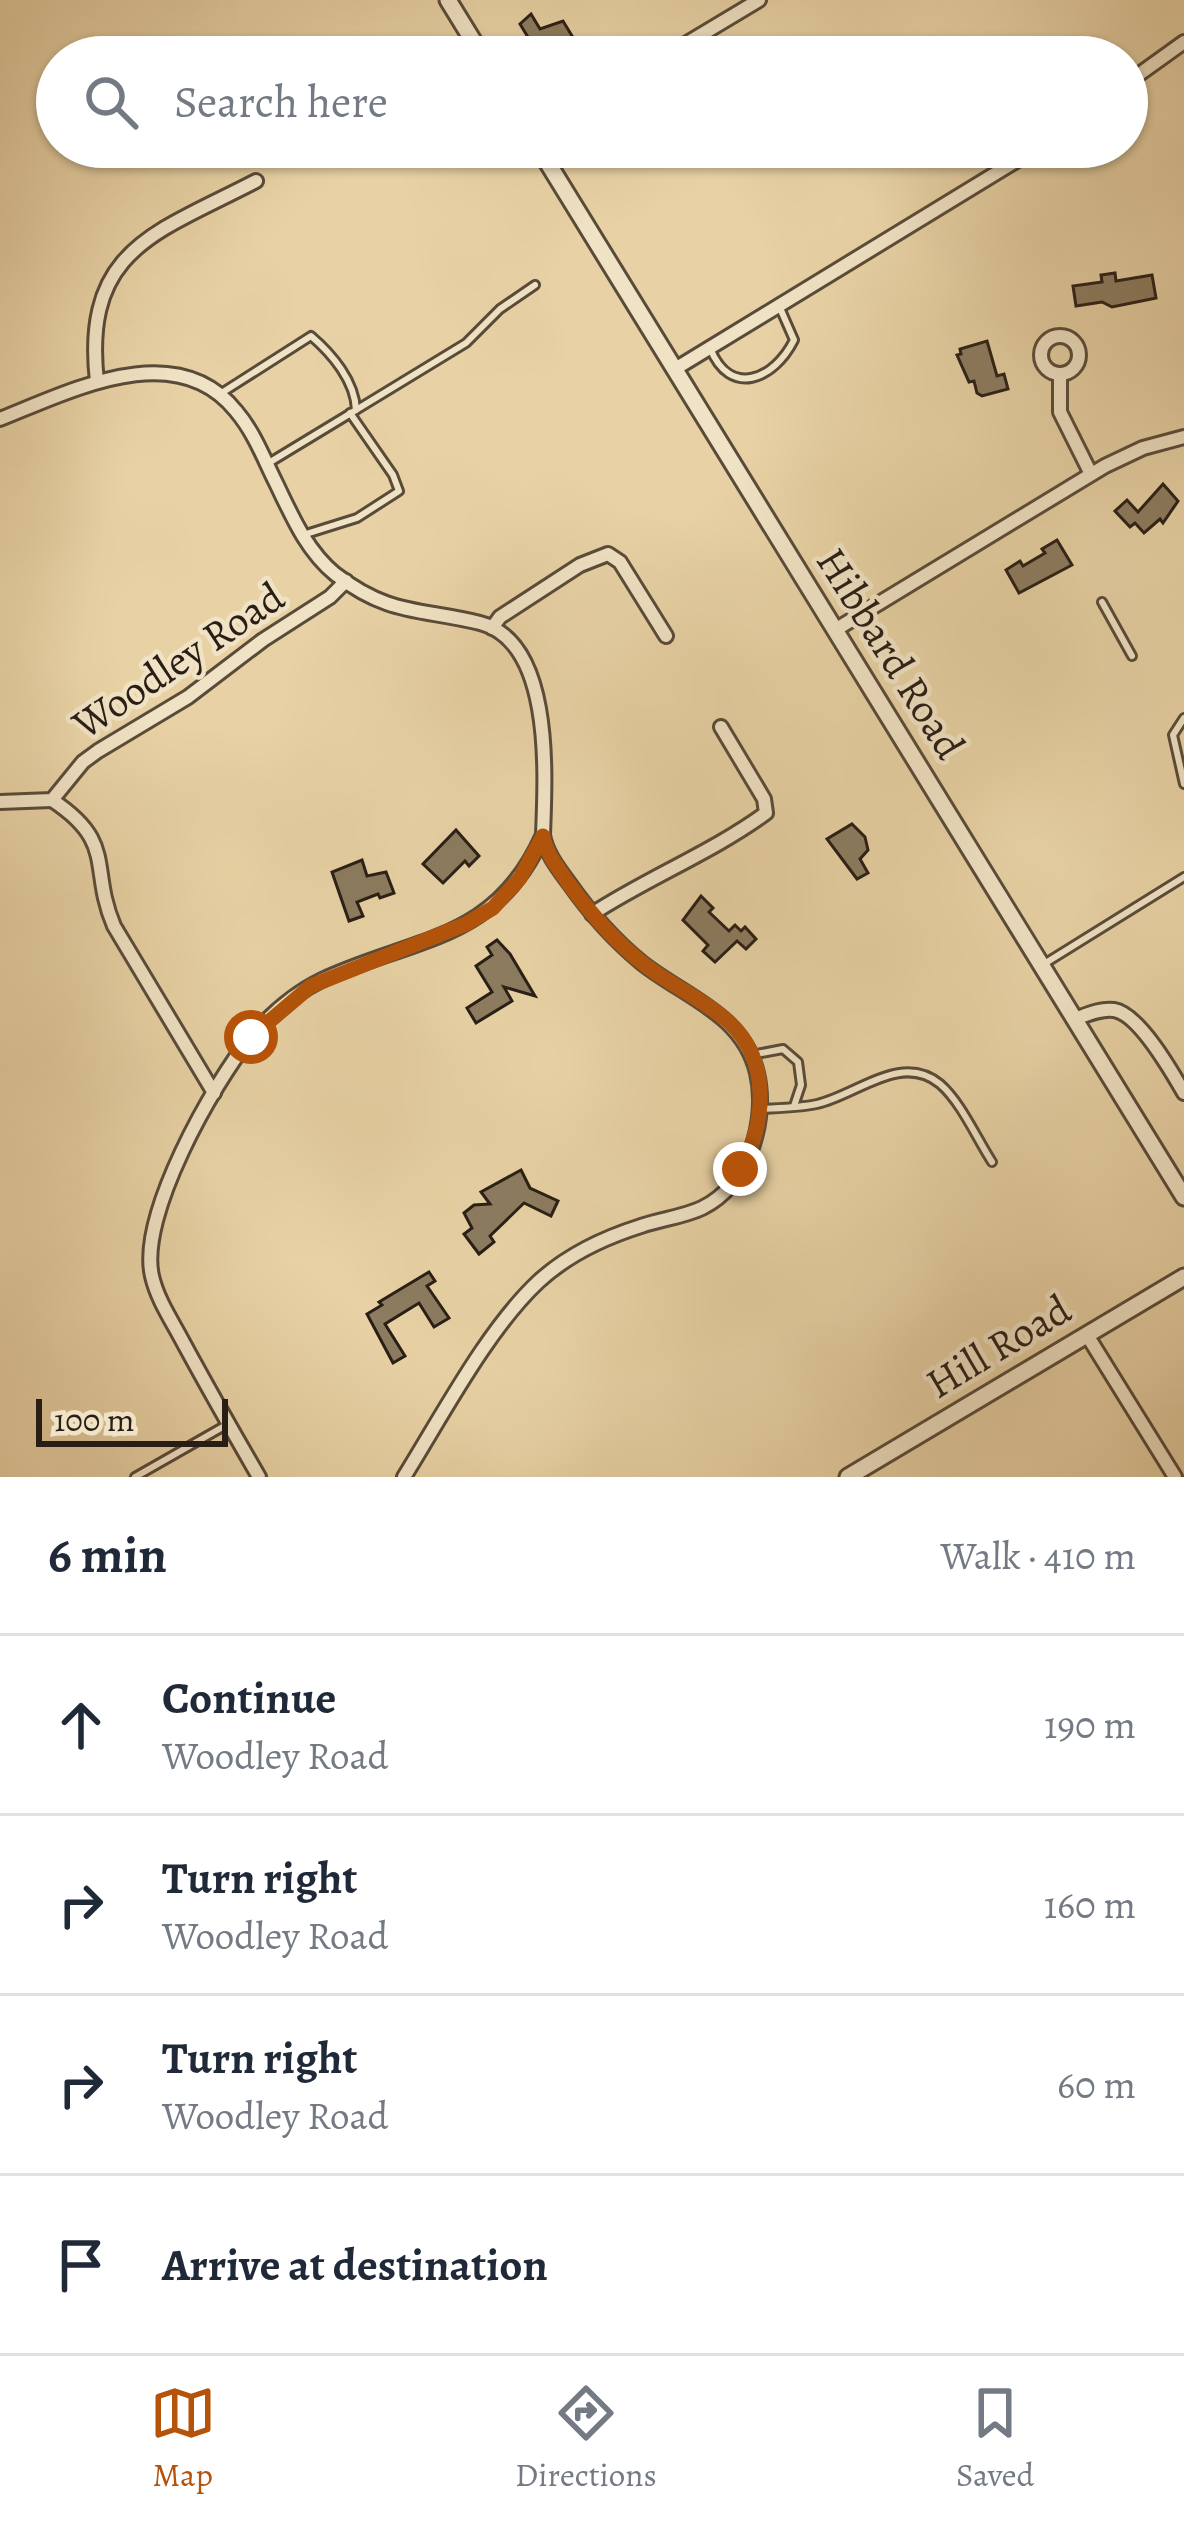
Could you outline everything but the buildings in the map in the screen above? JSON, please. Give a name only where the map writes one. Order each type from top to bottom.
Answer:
[{"type":"street","points":[[448,0],[470,36]]},
{"type":"street","points":[[699,36],[759,0]]},
{"type":"street","points":[[1148,68],[1184,42]]},
{"type":"street","name":"Hibbard Road","points":[[551,168],[1183,1191]]},
{"type":"street","points":[[675,369],[1005,168]]},
{"type":"street","points":[[97,382],[96,316],[113,272],[156,231],[256,181]]},
{"type":"street","points":[[0,419],[97,382],[168,374],[201,382],[220,394]]},
{"type":"street","points":[[1060,374],[1060,412],[1091,474]]},
{"type":"street","name":"Woodley Road","points":[[220,394],[248,426],[313,553],[346,581],[386,604],[492,628]]},
{"type":"street","points":[[835,630],[1091,474],[1143,448],[1184,436]]},
{"type":"street","points":[[404,1477],[525,1294],[577,1253],[712,1201],[731,1184],[751,1151],[760,1090],[751,1055],[730,1024],[646,966],[592,914],[558,868],[543,836],[542,725],[535,692],[513,643],[492,628],[500,617],[548,586],[608,554],[620,562],[666,636]]},
{"type":"street","name":"Woodley Road","points":[[52,800],[83,762],[175,706],[346,581]]},
{"type":"street","points":[[592,914],[766,814],[764,799],[721,727]]},
{"type":"street","points":[[0,802],[52,800],[76,816],[94,838],[107,909],[214,1093]]},
{"type":"street","points":[[259,1477],[161,1300],[149,1255],[171,1180],[214,1093],[251,1037],[311,986],[466,924],[493,908],[520,878],[543,836]]},
{"type":"street","points":[[1075,1019],[1111,1009],[1122,1012],[1165,1060],[1184,1094]]},
{"type":"street","name":"Hill Road","points":[[848,1477],[1184,1276]]},
{"type":"street","points":[[1087,1334],[1175,1477]]},
{"type":"lane","points":[[267,464],[466,344],[500,309],[535,285]]},
{"type":"lane","points":[[710,348],[716,365],[728,376],[749,379],[771,371],[794,340],[779,307]]},
{"type":"lane","points":[[220,394],[311,336],[333,355],[356,398],[353,411],[399,490],[357,518],[302,535]]},
{"type":"lane","points":[[1102,602],[1132,656]]},
{"type":"lane","points":[[1184,718],[1175,731],[1184,784]]},
{"type":"lane","points":[[1175,731],[1184,736]]},
{"type":"lane","points":[[1041,965],[1184,878]]},
{"type":"lane","points":[[751,1055],[783,1049],[798,1062],[801,1085],[794,1107]]},
{"type":"lane","points":[[760,1109],[820,1103],[906,1071],[923,1074],[943,1086],[992,1162]]},
{"type":"lane","points":[[135,1477],[228,1424]]},
{"type":"route","points":[[251,1037],[311,986],[466,924],[493,908],[520,878],[543,836],[558,868],[601,925],[646,966],[730,1024],[749,1049],[760,1109],[758,1130],[740,1169]]}]
